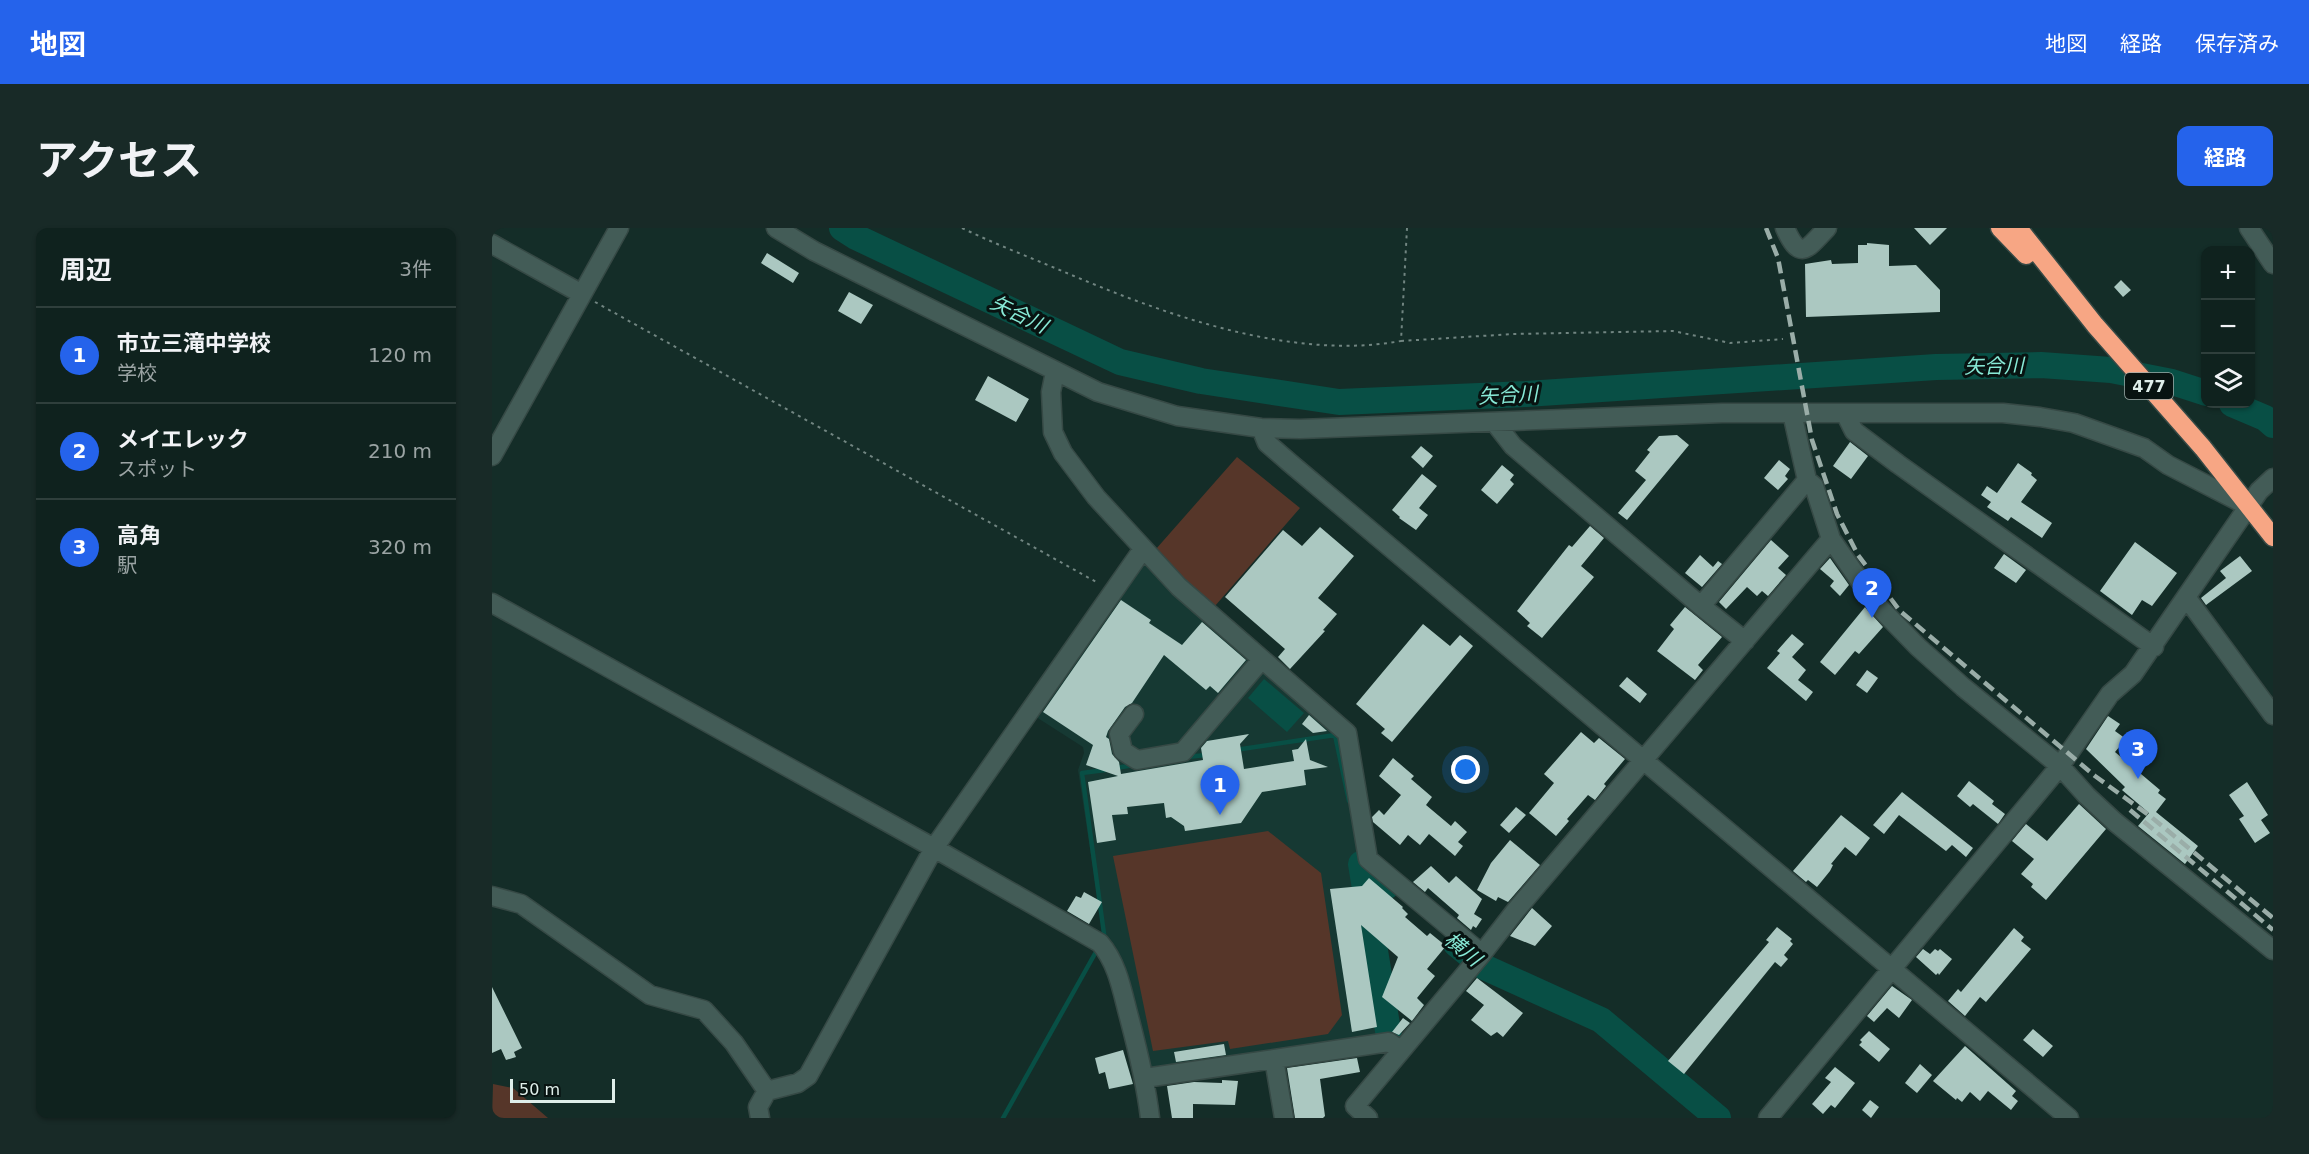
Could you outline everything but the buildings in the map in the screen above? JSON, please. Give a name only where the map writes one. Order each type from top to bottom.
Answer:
[{"type":"highway","name":"477","points":[[2000,228],[2095,325]]},
{"type":"highway","name":"477","points":[[2018,228],[2095,325],[2203,448],[2254,498],[2273,537]]},
{"type":"street","points":[[492,456],[619,228]]},
{"type":"street","points":[[776,228],[814,251],[1055,372],[1098,392],[1177,416],[1261,428],[1300,429],[1495,423],[1663,414],[2003,413],[2074,423],[2144,448],[2168,465],[2254,498]]},
{"type":"street","points":[[1785,228],[1793,245],[1798,249],[1803,249],[1809,247],[1827,228]]},
{"type":"street","points":[[2249,228],[2273,264]]},
{"type":"street","points":[[492,244],[582,294]]},
{"type":"street","points":[[1055,372],[1051,392],[1051,413],[1057,443],[1071,465],[1096,496],[1179,587],[1347,733],[1368,859],[1479,958]]},
{"type":"street","points":[[1792,413],[1807,480],[1814,486],[1831,539],[1876,604],[1918,647],[1963,687],[2060,766],[2115,822],[2273,950]]},
{"type":"street","points":[[1845,413],[1854,431],[2154,647]]},
{"type":"street","points":[[1495,423],[1513,446],[1745,641]]},
{"type":"street","points":[[1261,428],[1267,443],[1290,463],[2068,1118]]},
{"type":"street","points":[[1768,1118],[2060,766],[2110,694],[2133,674],[2154,647],[2254,498],[2273,478]]},
{"type":"street","points":[[1701,606],[1807,480]]},
{"type":"street","points":[[1356,1114],[1400,1050],[1831,539]]},
{"type":"street","points":[[760,1118],[758,1107],[767,1091],[798,1083],[808,1076],[934,848],[1143,549]]},
{"type":"street","points":[[2186,597],[2273,716]]},
{"type":"street","points":[[492,603],[934,848],[1100,943],[1114,964],[1145,1078],[1150,1118]]},
{"type":"street","points":[[1134,714],[1119,734],[1123,751],[1137,760],[1183,752],[1262,659]]},
{"type":"street","points":[[492,896],[521,904],[650,995],[704,1010],[729,1038],[767,1091]]},
{"type":"street","points":[[1145,1078],[1389,1042],[1400,1050]]},
{"type":"street","points":[[1274,1059],[1284,1118]]},
{"type":"path","points":[[962,228],[1128,298],[1214,325],[1292,343],[1377,345],[1401,341],[1514,334],[1673,331],[1730,343],[1783,339]]},
{"type":"path","points":[[1401,341],[1407,228]]},
{"type":"path","points":[[582,294],[1114,592]]},
{"type":"shaded area","points":[[1237,457],[1300,508],[1215,606],[1181,578],[1156,549]]},
{"type":"shaded area","points":[[1143,559],[1342,734],[1363,860],[1352,869],[1380,1040],[1148,1073],[1104,941],[1078,770],[1084,753],[1083,747],[1033,715]]},
{"type":"shaded area","points":[[1264,679],[1304,713],[1287,732],[1248,698]]},
{"type":"shaded area","points":[[1268,831],[1321,873],[1342,1015],[1328,1034],[1230,1049],[1228,1041],[1153,1051],[1113,856]]},
{"type":"shaded area","points":[[493,1084],[513,1088],[548,1118],[492,1118]]},
{"type":"waterway","name":"矢合川","points":[[842,228],[856,237],[1120,362],[1201,381],[1339,402],[1526,394],[1936,367],[2041,365],[2111,370],[2172,382],[2201,391]]},
{"type":"waterway","name":"矢合川","points":[[2241,408],[2265,418],[2273,425]]},
{"type":"waterway","points":[[1235,750],[1335,735],[1349,801]]},
{"type":"waterway","points":[[1187,757],[1206,755]]},
{"type":"waterway","points":[[1116,768],[1134,765]]},
{"type":"waterway","points":[[1105,770],[1082,773],[1105,941]]},
{"type":"waterway","name":"横川","points":[[1387,886],[1361,864],[1389,1037]]},
{"type":"waterway","name":"横川","points":[[1456,944],[1484,967],[1601,1020],[1718,1118]]},
{"type":"waterway","points":[[1003,1118],[1097,950]]},
{"type":"railway","points":[[1766,228],[1778,258],[1812,440],[1837,514],[1858,555],[1900,611],[2095,776],[2150,816],[2273,918]]},
{"type":"railway","points":[[2130,810],[2273,930]]},
{"type":"place","name":"メイエレック","points":[[1872,618]]},
{"type":"place","name":"高角","points":[[2138,779]]},
{"type":"place","name":"市立三滝中学校","points":[[1220,815]]}]
